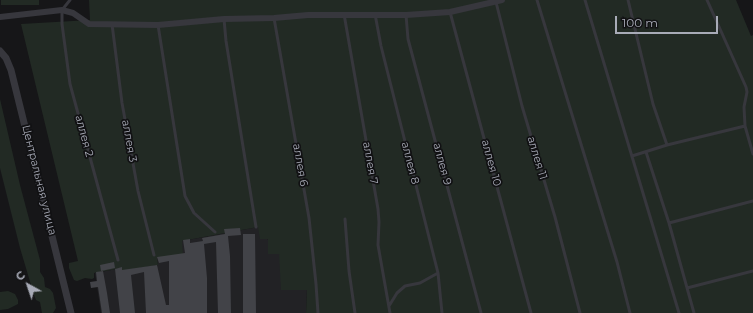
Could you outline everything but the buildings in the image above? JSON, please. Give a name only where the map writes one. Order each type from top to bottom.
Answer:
[{"type":"street","points":[[0,17],[62,10],[73,13],[89,24],[158,25],[224,19],[274,18],[308,15],[406,15],[450,12],[499,1]]},
{"type":"street","name":"Центральная улица","points":[[1,53],[11,70],[71,313]]},
{"type":"lane","points":[[62,10],[70,0]]},
{"type":"lane","points":[[537,0],[617,262],[630,313]]},
{"type":"lane","points":[[585,0],[679,313]]},
{"type":"lane","points":[[628,0],[653,104],[667,145]]},
{"type":"lane","points":[[707,0],[746,87],[747,92],[744,107],[745,126],[753,154]]},
{"type":"lane","name":"аллея 11","points":[[499,1],[522,106],[555,217],[580,313]]},
{"type":"lane","name":"аллея 2","points":[[62,10],[62,24],[70,84],[118,260]]},
{"type":"lane","name":"аллея 10","points":[[450,12],[531,313]]},
{"type":"lane","name":"аллея 7","points":[[344,14],[378,209],[378,245],[390,313]]},
{"type":"lane","name":"аллея 8","points":[[375,14],[381,46],[438,273],[442,313]]},
{"type":"lane","name":"аллея 9","points":[[406,15],[408,39],[481,313]]},
{"type":"lane","name":"аллея 6","points":[[274,18],[308,218],[318,313]]},
{"type":"lane","points":[[224,19],[226,41],[256,227]]},
{"type":"lane","name":"аллея 3","points":[[112,24],[122,103],[137,183],[154,255]]},
{"type":"lane","points":[[158,25],[185,196],[194,213],[215,232]]},
{"type":"lane","points":[[632,156],[667,145],[745,126]]},
{"type":"lane","points":[[646,152],[669,223],[694,313]]},
{"type":"lane","points":[[669,223],[753,201]]},
{"type":"lane","points":[[345,219],[354,313]]},
{"type":"lane","points":[[687,288],[753,271]]},
{"type":"lane","points":[[389,306],[396,293],[405,286],[420,283],[438,273]]},
{"type":"shaded area","points":[[1,0],[39,0],[39,5],[1,5]]},
{"type":"shaded area","points":[[89,0],[736,0],[751,36],[753,35],[753,313],[306,313],[307,290],[281,290],[279,254],[268,254],[268,239],[260,239],[258,227],[182,241],[183,255],[157,258],[158,265],[122,271],[122,268],[94,273],[94,278],[92,279],[85,278],[77,281],[74,280],[69,268],[69,263],[78,261],[21,24],[90,20]]},
{"type":"shaded area","points":[[0,99],[20,185],[40,260],[40,272],[44,278],[45,287],[50,289],[53,293],[56,308],[53,313],[42,313],[40,302],[36,300],[34,295],[20,248],[0,168]]},
{"type":"shaded area","points":[[258,227],[307,290],[306,313],[101,313],[95,273],[122,268],[122,271],[158,265],[157,258],[182,241]]},
{"type":"shaded area","points":[[8,291],[15,294],[18,304],[8,309],[0,310],[0,292]]}]
